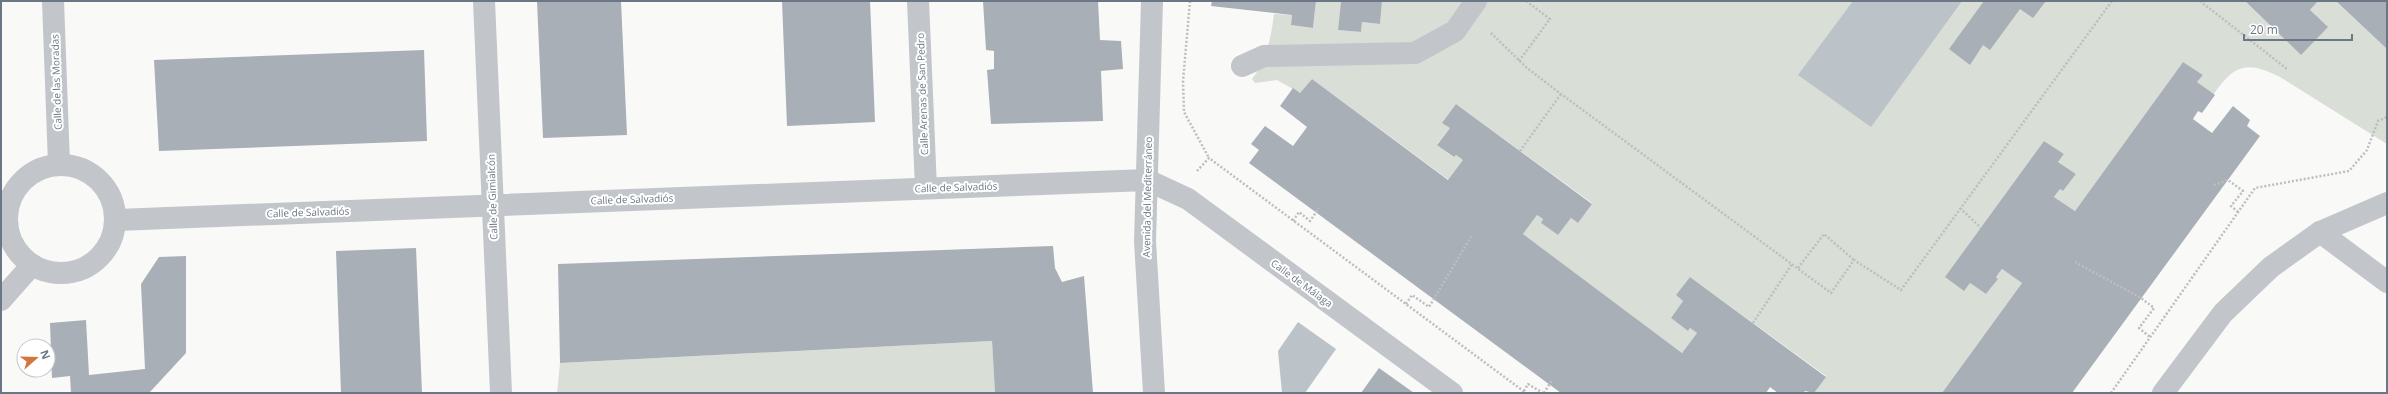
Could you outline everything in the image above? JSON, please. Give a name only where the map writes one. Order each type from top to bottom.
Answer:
[{"type":"street","name":"Calle de las Moradas","points":[[53,1],[59,164]]},
{"type":"street","name":"Calle de Gimialcón","points":[[484,1],[501,393]]},
{"type":"street","name":"Calle Arenas de San Pedro","points":[[918,1],[926,188]]},
{"type":"street","name":"Avenida del Mediterráneo","points":[[1152,1],[1144,241],[1154,393]]},
{"type":"street","points":[[1242,66],[1264,56],[1415,53],[1455,31],[1476,1]]},
{"type":"street","points":[[59,164],[85,169],[100,180],[111,196],[117,220],[114,234],[105,252],[90,265],[71,273],[51,272],[32,265],[16,250],[8,231],[7,210],[14,190],[28,174],[59,164]]},
{"type":"street","name":"Calle de Salvadiós","points":[[117,220],[1147,180]]},
{"type":"street","name":"Calle de Málaga","points":[[1147,180],[1188,199],[1452,393]]},
{"type":"street","points":[[2163,393],[2223,313],[2271,267],[2320,232],[2387,203]]},
{"type":"street","points":[[2320,232],[2387,282]]},
{"type":"street","points":[[1,300],[32,265]]},
{"type":"path","points":[[1190,1],[1183,81],[1184,112],[1208,158],[1525,392],[1528,384],[1543,393],[1552,380]]},
{"type":"path","points":[[1520,61],[1550,19],[1526,1]]},
{"type":"path","points":[[1798,268],[1824,234],[1854,260],[1901,290],[2112,1]]},
{"type":"path","points":[[2200,1],[2287,69]]},
{"type":"path","points":[[1494,26],[1490,32],[1520,61],[1561,94],[1831,292],[1854,260]]},
{"type":"path","points":[[1520,151],[1561,94]]},
{"type":"path","points":[[2111,393],[2255,188],[2349,171],[2367,150],[2378,121],[2387,117]]},
{"type":"path","points":[[1188,199],[1192,176],[1208,158]]},
{"type":"path","points":[[2214,185],[2228,180],[2243,191],[2231,206],[2238,212]]},
{"type":"path","points":[[1293,221],[1298,212],[1310,221],[1319,208]]},
{"type":"path","points":[[1960,208],[1981,228]]},
{"type":"path","points":[[1406,304],[1412,295],[1429,308],[1472,235]]},
{"type":"path","points":[[2075,262],[2141,298],[2154,308],[2139,328],[2150,338]]},
{"type":"path","points":[[1753,323],[1792,264]]},
{"type":"shaded area","points":[[1316,1],[1341,1],[1338,30],[1361,32],[1362,22],[1380,24],[1382,1],[2245,1],[2301,55],[2310,10],[2318,1],[2336,1],[2387,49],[2387,144],[2280,77],[2268,72],[2258,68],[2242,68],[2228,77],[2213,95],[2197,82],[2203,75],[2183,62],[2075,211],[2054,197],[2060,189],[2063,191],[2076,174],[2058,162],[2064,154],[2044,141],[1946,277],[1970,283],[1986,294],[1998,279],[1996,277],[2002,269],[2022,283],[1942,393],[1814,393],[1826,376],[1690,277],[1676,295],[1683,301],[1671,318],[1688,331],[1690,328],[1697,333],[1682,353],[1523,234],[1537,215],[1543,219],[1541,223],[1558,235],[1571,218],[1578,223],[1592,203],[1456,104],[1443,123],[1450,128],[1437,144],[1453,157],[1456,155],[1463,160],[1449,180],[1312,79],[1300,93],[1277,80],[1255,83],[1252,79],[1265,56],[1270,40],[1274,14],[1292,15],[1291,25],[1313,28]]},
{"type":"shaded area","points":[[1853,1],[1962,1],[1871,127],[1798,75]]},
{"type":"shaded area","points":[[1298,322],[1336,349],[1305,393],[1282,393],[1278,351]]},
{"type":"shaded area","points":[[992,341],[995,393],[557,393],[560,363]]},
{"type":"building","points":[[537,1],[621,1],[627,135],[543,138]]},
{"type":"building","points":[[782,1],[870,1],[875,122],[787,126]]},
{"type":"building","points":[[983,1],[1098,1],[1100,40],[1121,41],[1123,69],[1101,71],[1103,121],[991,124],[987,70],[994,69],[994,51],[986,50]]},
{"type":"building","points":[[1212,1],[1316,1],[1313,28],[1291,25],[1292,15],[1211,6]]},
{"type":"building","points":[[1341,1],[1382,1],[1380,24],[1362,22],[1361,32],[1338,30]]},
{"type":"building","points":[[1984,1],[2046,1],[2033,18],[2020,9],[1990,50],[1983,45],[1970,65],[1949,49]]},
{"type":"building","points":[[2245,1],[2318,1],[2310,10],[2328,27],[2301,55]]},
{"type":"building","points":[[2336,1],[2387,1],[2387,49]]},
{"type":"building","points":[[424,50],[427,141],[159,151],[154,60]]},
{"type":"building","points":[[2183,62],[2203,75],[2197,82],[2215,95],[2202,113],[2198,111],[2193,119],[2212,133],[2233,106],[2250,120],[2247,126],[2260,136],[2072,393],[1942,393],[2022,283],[2002,269],[1996,277],[1998,279],[1986,294],[1970,283],[1964,291],[1945,277],[2044,141],[2064,154],[2058,162],[2076,174],[2063,191],[2060,189],[2054,197],[2075,211]]},
{"type":"building","points":[[1312,79],[1448,180],[1463,160],[1456,155],[1454,157],[1437,145],[1450,128],[1442,123],[1456,104],[1592,204],[1578,223],[1571,218],[1558,235],[1541,223],[1543,219],[1537,215],[1523,234],[1682,353],[1697,333],[1690,328],[1688,331],[1671,318],[1683,301],[1676,295],[1690,277],[1826,377],[1814,393],[1805,391],[1803,393],[1778,393],[1770,387],[1766,393],[1561,393],[1249,163],[1259,150],[1251,144],[1265,126],[1293,146],[1307,127],[1280,106],[1293,88],[1300,93]]},
{"type":"building","points":[[1053,246],[1055,268],[1062,282],[1084,276],[1093,393],[995,393],[992,341],[560,363],[558,264]]},
{"type":"building","points":[[416,248],[422,393],[341,393],[336,251]]},
{"type":"building","points":[[186,256],[186,353],[149,393],[71,393],[70,376],[56,378],[56,338],[51,338],[50,323],[86,320],[89,375],[145,369],[141,284],[159,257]]},
{"type":"building","points":[[1379,368],[1414,393],[1361,393]]}]
